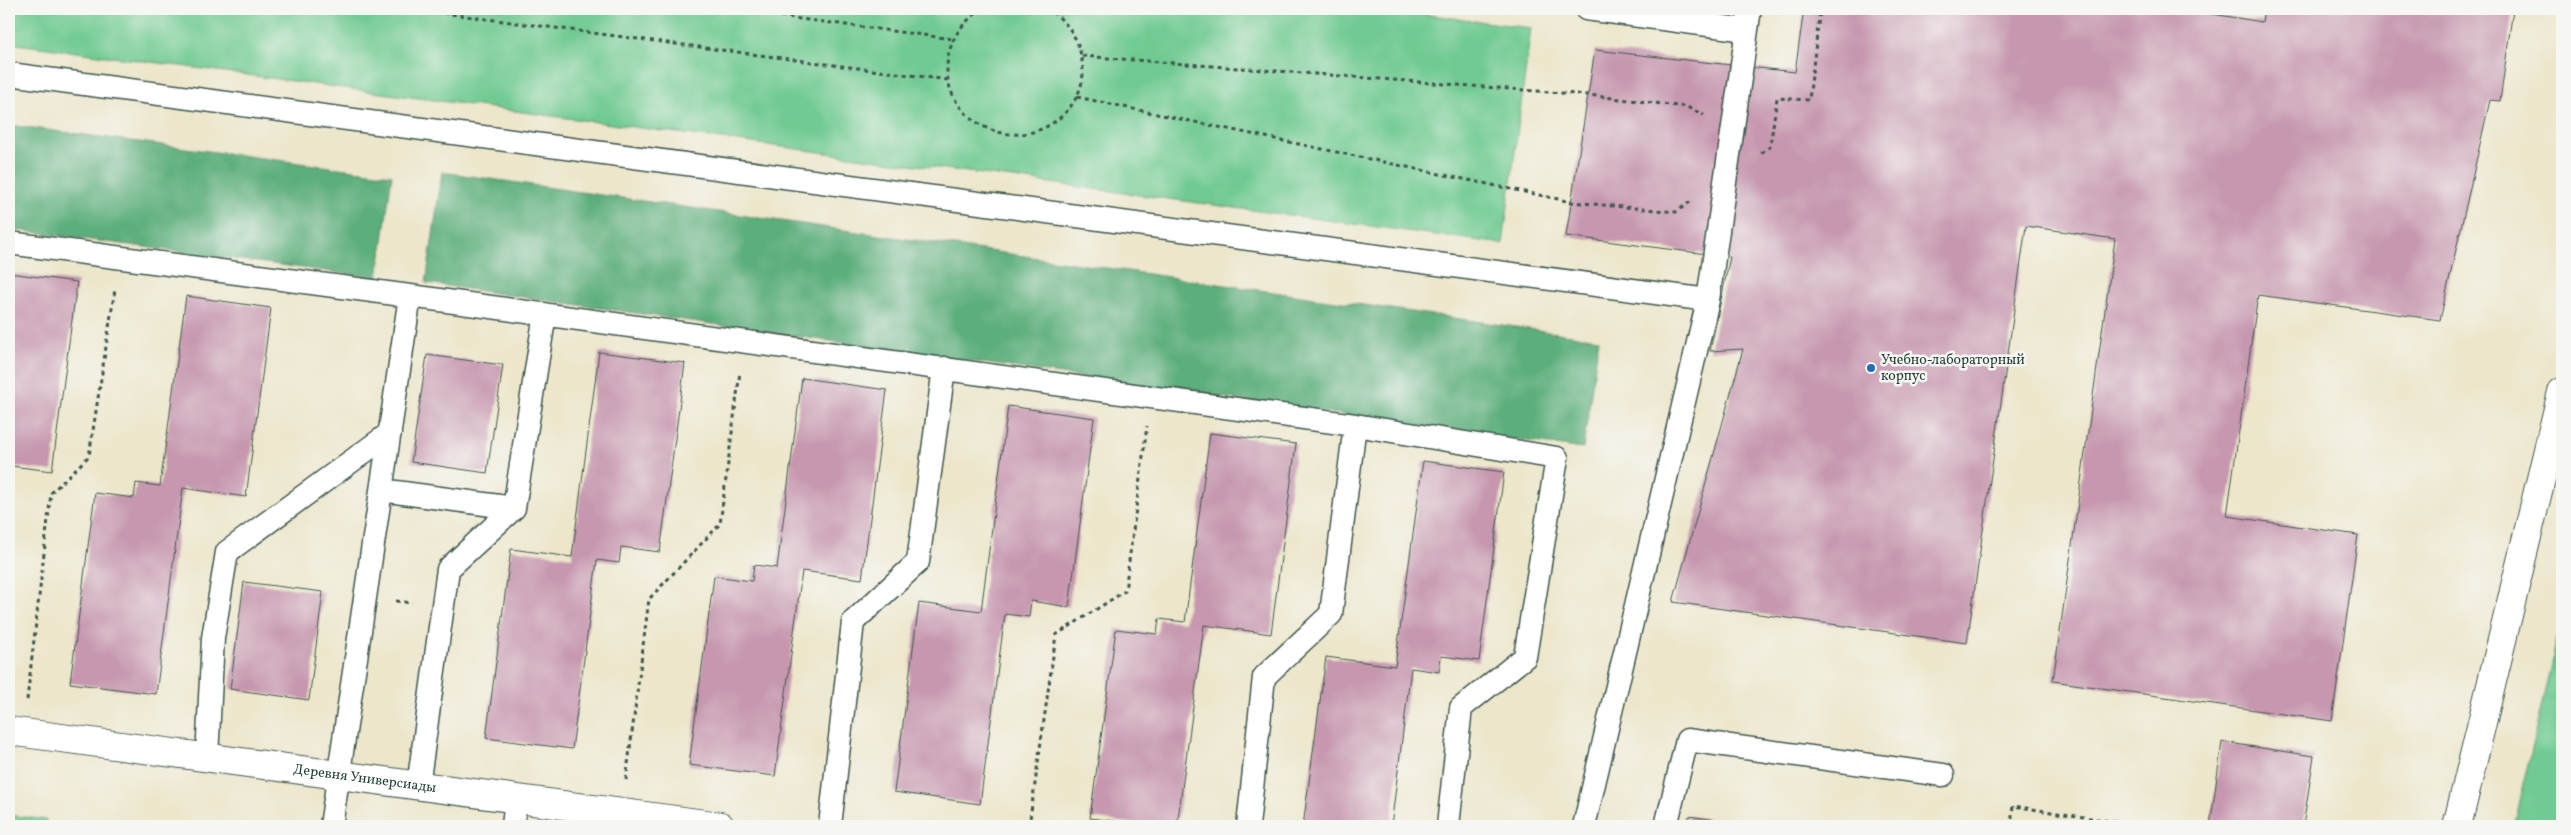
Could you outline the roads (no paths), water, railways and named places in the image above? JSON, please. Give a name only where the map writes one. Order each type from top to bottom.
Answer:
[{"type":"street","points":[[2457,826],[2562,392]]},
{"type":"street","name":"Деревня Универсиады","points":[[16,732],[720,826]]},
{"type":"lane","points":[[1584,826],[1708,300],[1748,19],[1586,9]]},
{"type":"lane","points":[[9,74],[1708,300]]},
{"type":"lane","points":[[9,243],[745,340],[1355,425],[1557,458],[1525,657],[1461,708],[1448,826]]},
{"type":"lane","points":[[331,826],[410,296]]},
{"type":"lane","points":[[418,786],[448,570],[514,508],[545,314]]},
{"type":"lane","points":[[830,826],[853,622],[918,562],[944,368]]},
{"type":"lane","points":[[1248,826],[1264,677],[1331,614],[1355,425]]},
{"type":"lane","points":[[207,758],[212,638],[227,552],[390,433]]},
{"type":"lane","points":[[381,490],[514,508]]},
{"type":"lane","points":[[1666,826],[1687,740],[1943,775]]},
{"type":"lane","points":[[513,826],[516,799]]},
{"type":"place","name":"Учебно-лабораторный корпус","points":[[1871,368]]}]
